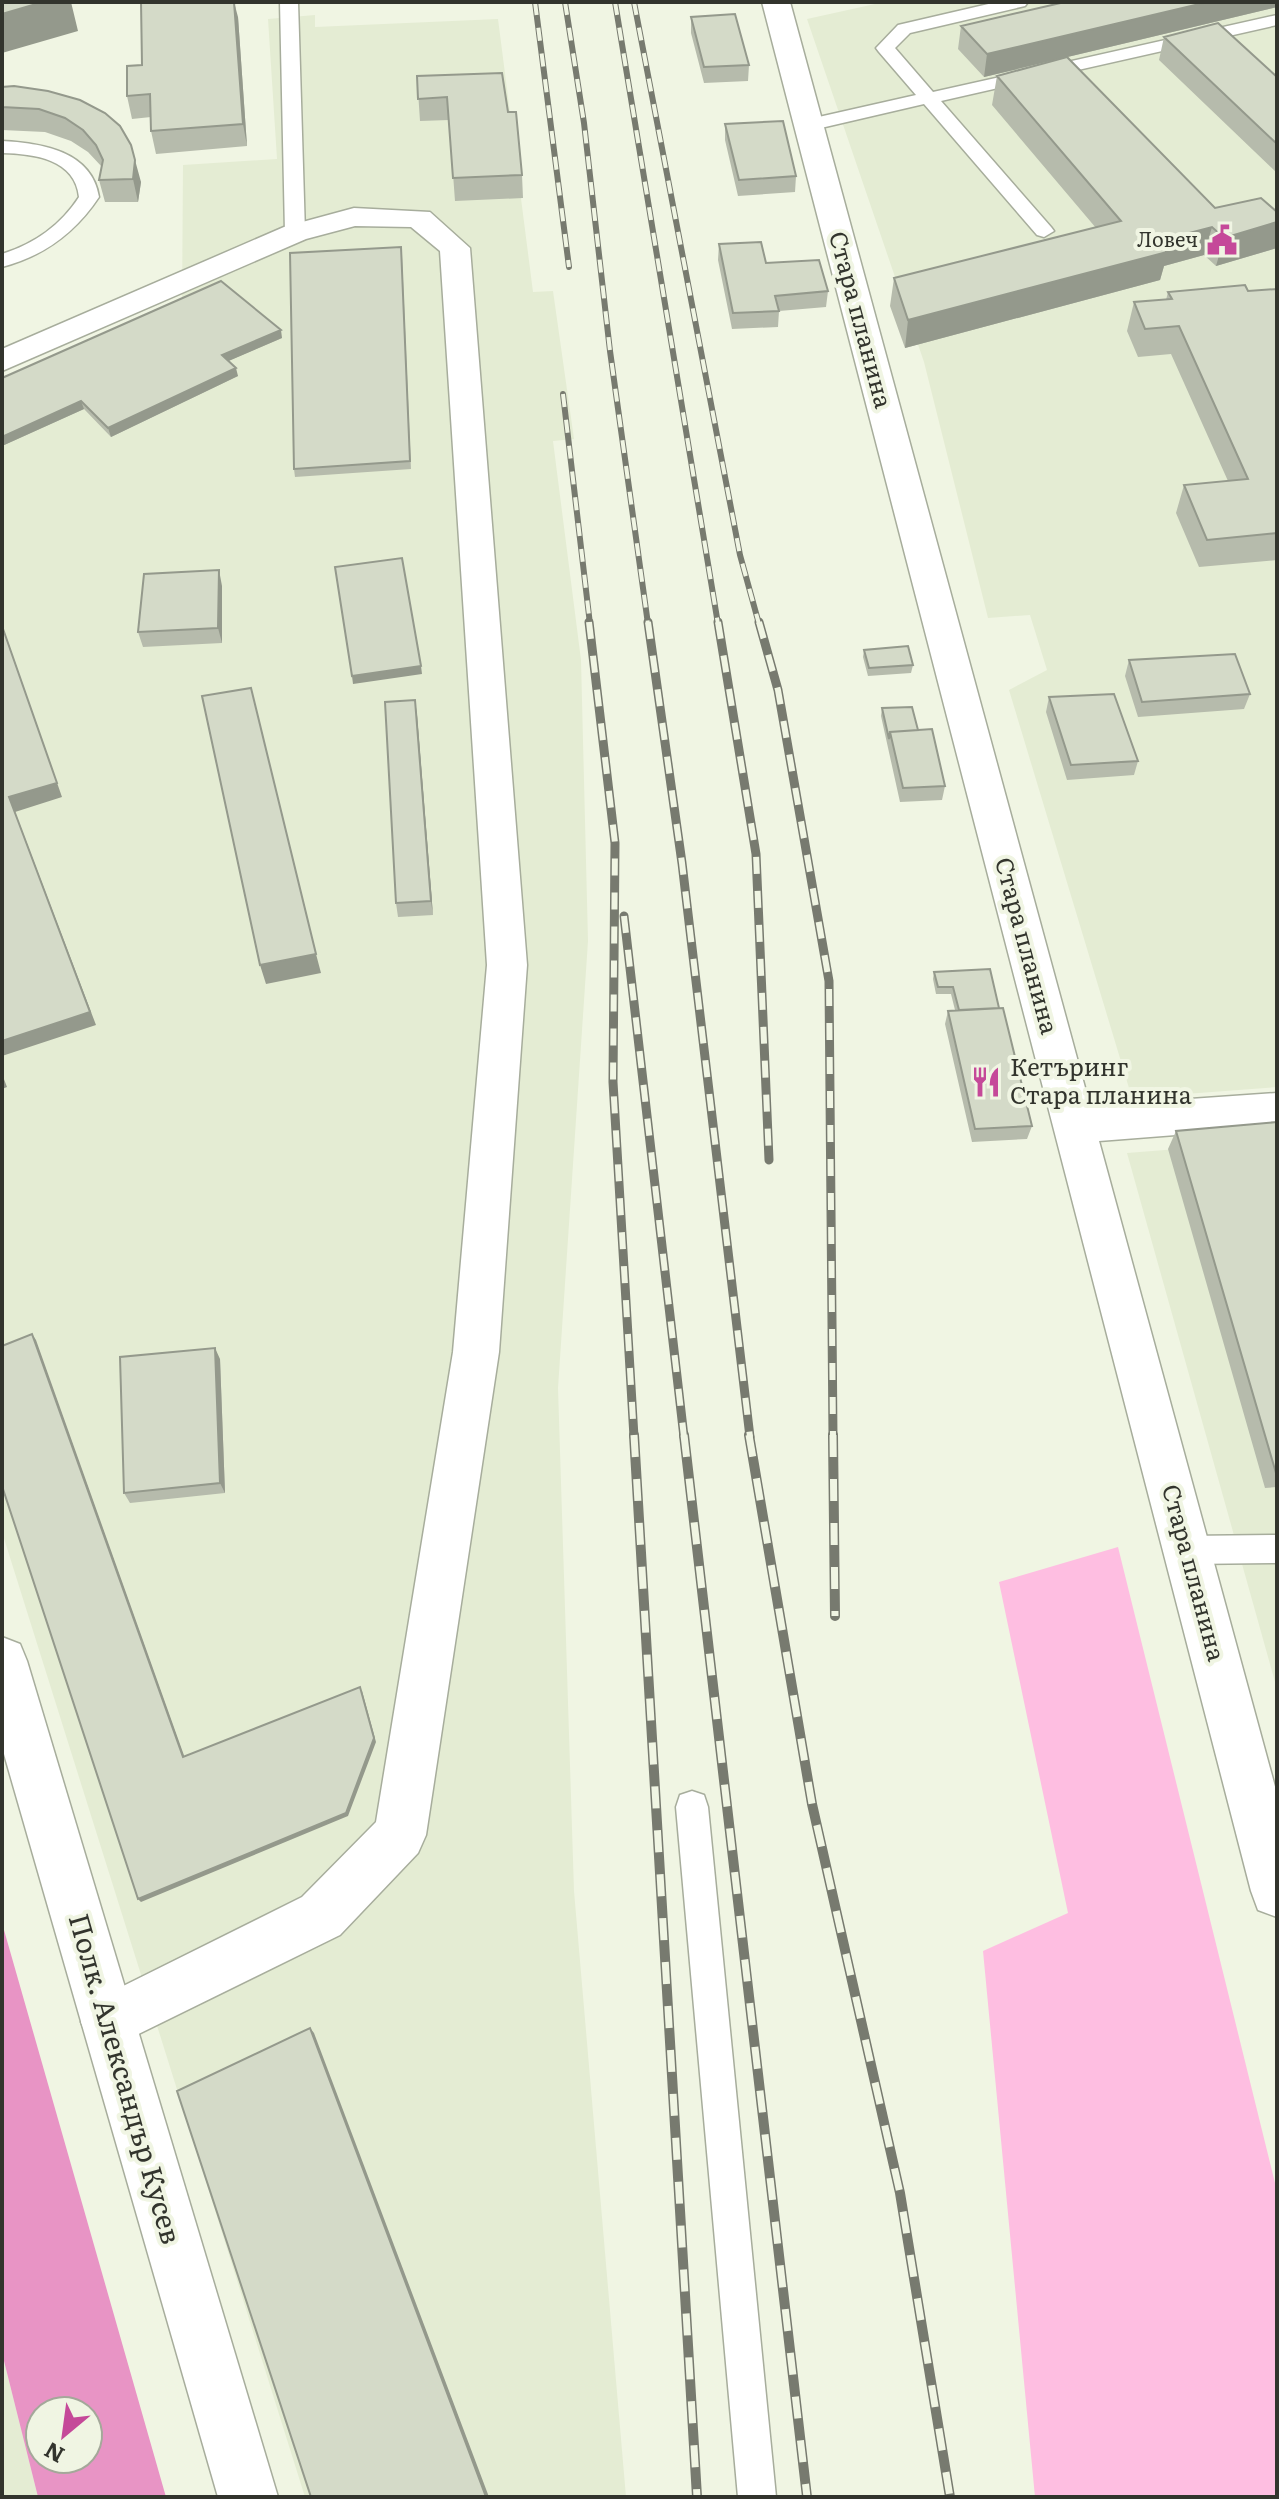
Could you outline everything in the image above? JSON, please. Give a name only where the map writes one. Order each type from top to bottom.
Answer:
[{"type":"street","name":"Стара планина","points":[[784,5],[808,125],[1275,1878]]},
{"type":"street","points":[[2,361],[295,233],[354,217],[419,218],[455,248],[507,965],[476,1352],[400,1835],[321,1916],[108,2022]]},
{"type":"street","points":[[1074,1125],[1277,1110]]},
{"type":"street","name":"Полк. Александър Кусев","points":[[2,1661],[248,2497]]},
{"type":"lane","points":[[289,2],[295,233]]},
{"type":"lane","points":[[1019,2],[904,29],[885,48],[1044,231]]},
{"type":"lane","points":[[808,125],[1277,20]]},
{"type":"lane","points":[[2,147],[23,147],[68,164],[86,179],[89,197],[78,217],[55,236],[22,255],[2,261]]},
{"type":"lane","points":[[1187,1550],[1277,1549]]},
{"type":"lane","points":[[692,1807],[757,2497]]},
{"type":"shaded area","points":[[884,2],[1277,2],[1277,1087],[1132,1098],[1009,690],[1047,670],[1030,615],[988,618],[924,362],[807,19]]},
{"type":"shaded area","points":[[315,15],[315,27],[498,19],[533,292],[553,291],[574,439],[553,441],[581,660],[588,941],[558,1388],[574,1891],[626,2497],[305,2497],[2,1532],[2,387],[182,307],[183,165],[277,159],[268,19]]},
{"type":"shaded area","points":[[1277,1141],[1277,1689],[1127,1153]]},
{"type":"shaded area","points":[[1118,1547],[1277,2191],[1277,2497],[1035,2497],[983,1951],[1068,1913],[999,1582]]},
{"type":"shaded area","points":[[2,1923],[166,2497],[38,2497],[32,2475],[104,2475],[104,2395],[24,2395],[24,2441],[2,2353]]},
{"type":"shaded area","points":[[2,2353],[24,2441],[24,2475],[32,2475],[38,2497],[2,2497]]},
{"type":"building","points":[[2,2],[43,2],[2,14]]},
{"type":"building","points":[[141,2],[234,2],[243,124],[151,131],[150,94],[127,96],[127,66],[142,65]]},
{"type":"building","points":[[1065,2],[1208,2],[987,54],[961,26]]},
{"type":"building","points":[[735,14],[749,65],[704,67],[691,17]]},
{"type":"building","points":[[1218,23],[1277,77],[1277,144],[1164,37]]},
{"type":"building","points":[[1067,57],[1215,208],[1261,198],[1277,212],[1277,222],[1224,238],[1212,227],[1158,241],[1167,252],[908,320],[894,278],[1121,221],[997,76]]},
{"type":"building","points":[[502,73],[508,112],[516,112],[522,175],[453,178],[447,97],[418,99],[417,76]]},
{"type":"building","points":[[14,86],[80,100],[105,113],[120,126],[131,145],[135,160],[133,179],[99,180],[103,160],[96,145],[83,130],[65,118],[39,109],[2,107],[2,87]]},
{"type":"building","points":[[783,121],[796,176],[739,180],[725,124]]},
{"type":"building","points":[[761,242],[766,263],[819,260],[828,291],[775,296],[779,311],[733,313],[719,244]]},
{"type":"building","points":[[401,247],[410,461],[294,469],[290,253]]},
{"type":"building","points":[[221,281],[281,330],[222,355],[236,368],[108,428],[81,401],[2,437],[2,378]]},
{"type":"building","points":[[1245,285],[1248,291],[1277,289],[1277,533],[1207,540],[1184,485],[1248,479],[1179,326],[1145,329],[1134,302],[1172,299],[1168,292]]},
{"type":"building","points":[[402,558],[421,666],[352,676],[335,567]]},
{"type":"building","points":[[219,570],[218,628],[138,632],[144,574]]},
{"type":"building","points":[[2,626],[57,783],[9,797],[90,1012],[2,1041]]},
{"type":"building","points":[[908,646],[913,665],[869,668],[864,650]]},
{"type":"building","points":[[1235,654],[1250,694],[1142,702],[1129,660]]},
{"type":"building","points":[[251,688],[316,954],[260,965],[202,696]]},
{"type":"building","points":[[1114,694],[1138,761],[1071,765],[1049,697]]},
{"type":"building","points":[[415,700],[431,901],[396,903],[385,702]]},
{"type":"building","points":[[912,707],[918,730],[890,732],[889,739],[882,708]]},
{"type":"building","points":[[932,729],[945,786],[903,788],[890,732]]},
{"type":"building","points":[[990,969],[999,1008],[959,1010],[953,987],[938,987],[934,972]]},
{"type":"building","name":"Кетъринг Стара планина","points":[[1003,1008],[1032,1126],[975,1129],[948,1011]]},
{"type":"building","points":[[1277,1122],[1277,1473],[1276,1473],[1176,1131]]},
{"type":"building","points":[[32,1334],[183,1757],[360,1687],[374,1738],[346,1813],[138,1899],[2,1486],[2,1346]]},
{"type":"building","points":[[215,1348],[220,1483],[124,1493],[120,1357]]},
{"type":"building","points":[[310,2028],[486,2497],[311,2497],[177,2091]]},
{"type":"railway","points":[[535,2],[569,267]]},
{"type":"railway","points":[[565,2],[584,123],[610,351],[648,624]]},
{"type":"railway","points":[[615,2],[718,624]]},
{"type":"railway","points":[[634,2],[740,555],[759,624]]},
{"type":"railway","points":[[563,394],[590,624]]},
{"type":"railway","points":[[589,622],[615,843],[613,1082],[634,1437]]},
{"type":"railway","points":[[648,622],[682,863],[750,1437]]},
{"type":"railway","points":[[718,622],[756,854],[769,1160]]},
{"type":"railway","points":[[759,622],[778,690],[829,981],[833,1437]]},
{"type":"railway","points":[[624,916],[684,1437]]},
{"type":"railway","points":[[634,1435],[697,2497]]},
{"type":"railway","points":[[684,1435],[807,2497]]},
{"type":"railway","points":[[749,1435],[812,1804],[900,2193],[950,2497]]},
{"type":"railway","points":[[833,1435],[835,1616]]},
{"type":"place","name":"Ловеч","points":[[1222,240]]},
{"type":"place","name":"Кетъринг Стара планина","points":[[986,1082]]}]
